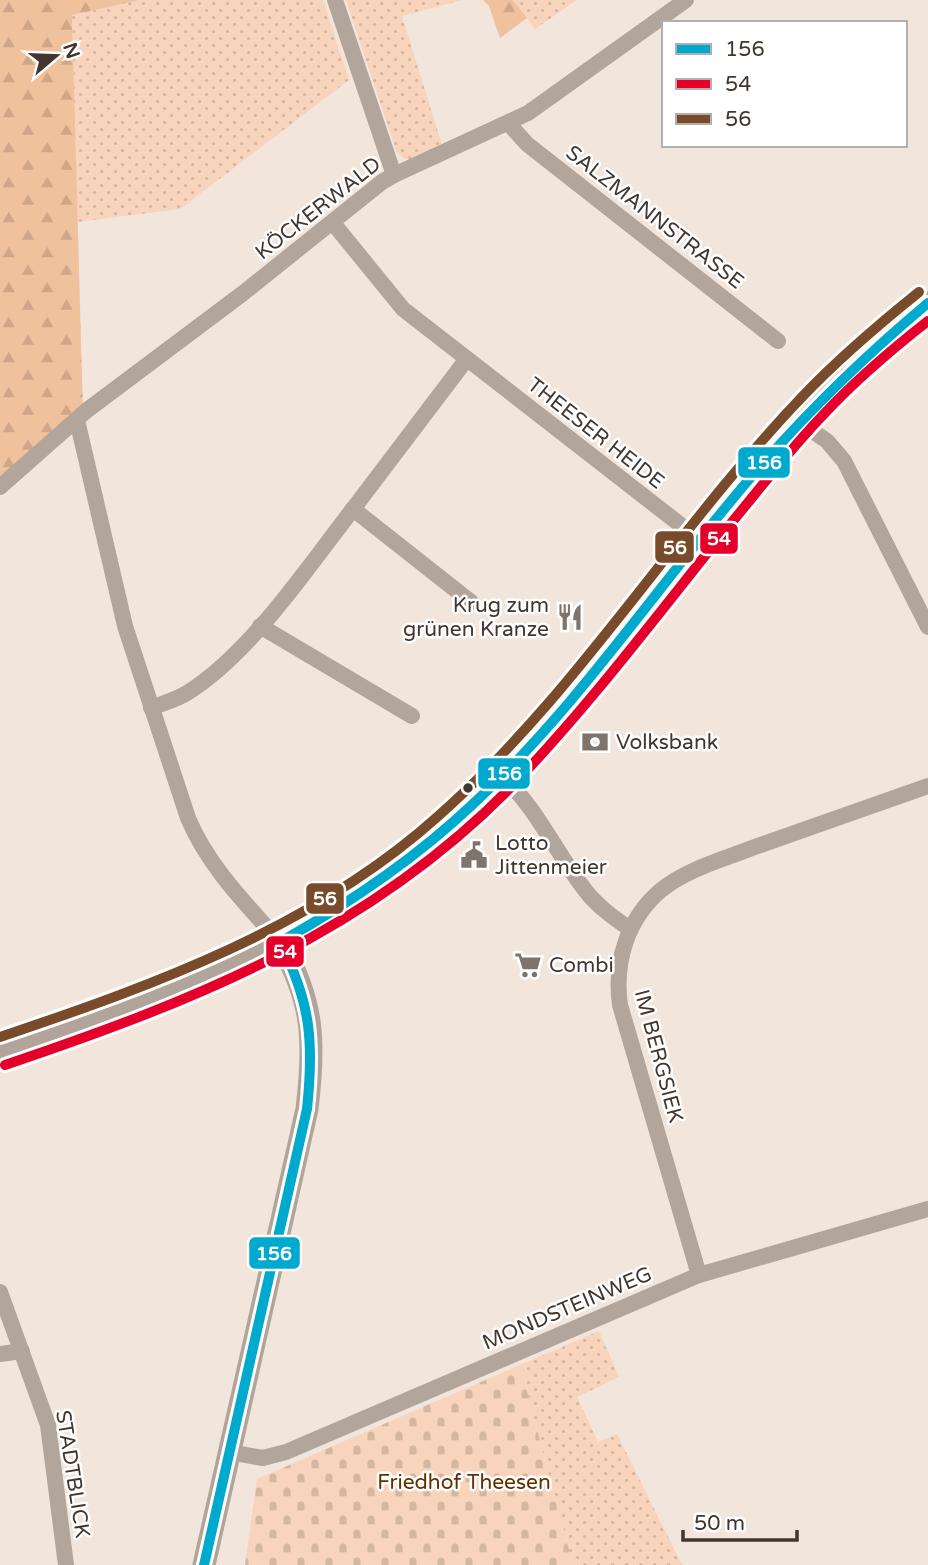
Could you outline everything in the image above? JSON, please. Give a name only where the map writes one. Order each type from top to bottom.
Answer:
[{"type":"main road","points":[[0,1052],[166,994],[280,942],[341,906],[442,833],[502,776],[583,686],[798,421],[857,362],[928,303]]},
{"type":"main road","points":[[204,1565],[310,1086],[312,1054],[308,1011],[297,973],[280,942]]},
{"type":"street","points":[[335,0],[394,174]]},
{"type":"street","name":"KÖCKERWALD","points":[[0,487],[77,420],[394,174],[509,124],[528,113],[686,0]]},
{"type":"street","name":"SALZMANNSTRASSE","points":[[509,124],[527,144],[778,341]]},
{"type":"street","name":"THEESER HEIDE","points":[[333,223],[397,302],[466,360],[700,540]]},
{"type":"street","points":[[151,708],[184,695],[194,688],[231,658],[260,626],[466,360]]},
{"type":"street","points":[[77,420],[118,603],[188,818],[201,845],[237,893],[280,942]]},
{"type":"street","points":[[798,421],[827,441],[845,461],[928,627]]},
{"type":"street","points":[[353,509],[471,602]]},
{"type":"street","points":[[260,626],[412,716]]},
{"type":"street","points":[[502,776],[526,802],[585,891],[630,929]]},
{"type":"street","name":"IM BERGSIEK","points":[[699,1275],[620,1005],[619,964],[630,929],[661,890],[701,867],[928,786]]},
{"type":"street","name":"MONDSTEINWEG","points":[[229,1452],[263,1458],[286,1452],[699,1275],[928,1209]]},
{"type":"street","name":"STADTBLICK","points":[[0,1292],[48,1425],[66,1565]]},
{"type":"street","points":[[0,1354],[22,1351]]},
{"type":"green space","points":[[0,0],[140,0],[72,15],[83,414],[0,484]]},
{"type":"green space","points":[[140,0],[323,0],[349,80],[180,209],[77,222],[72,15]]},
{"type":"green space","points":[[346,0],[462,0],[402,16],[442,145],[411,159],[405,159],[397,153]]},
{"type":"green space","points":[[483,0],[513,0],[527,18],[500,38],[489,6]]},
{"type":"green space","points":[[513,0],[577,0],[535,29]]},
{"type":"green space","points":[[599,1331],[619,1377],[577,1397],[598,1442],[617,1434],[682,1565],[573,1565],[520,1365]]},
{"type":"green space","name":"Friedhof Theesen","points":[[520,1365],[573,1565],[245,1565],[257,1479]]},
{"type":"transit line","name":"56","points":[[0,1037],[116,996],[230,949],[285,922],[388,857],[436,818],[487,770],[535,719],[710,502],[802,397],[830,369],[919,292]]},
{"type":"transit line","name":"156","points":[[280,942],[332,912],[405,862],[473,804],[550,725],[778,446],[883,342],[928,303]]},
{"type":"transit line","name":"54","points":[[5,1065],[144,1015],[275,957],[338,922],[398,883],[456,838],[511,787],[570,722],[813,426],[861,377],[928,321]]},
{"type":"transit line","name":"156","points":[[204,1565],[307,1109],[310,1063],[308,1023],[298,984],[280,942]]},
{"type":"place","name":"Krug zum grünen Kranze","points":[[570,617]]},
{"type":"place","name":"Volksbank","points":[[595,742]]},
{"type":"place","name":"Lotto Jittenmeier","points":[[474,855]]},
{"type":"place","name":"Combi","points":[[528,965]]}]
